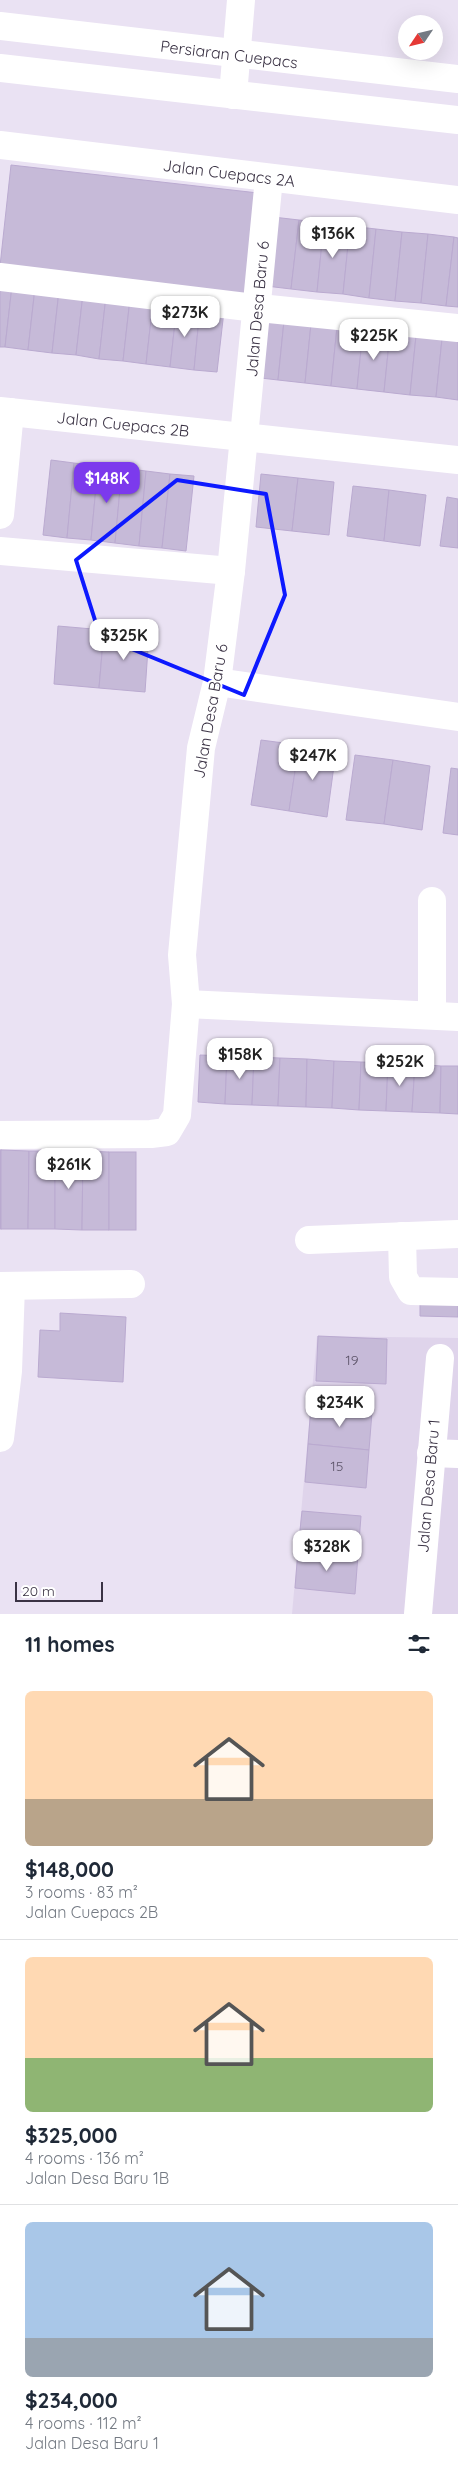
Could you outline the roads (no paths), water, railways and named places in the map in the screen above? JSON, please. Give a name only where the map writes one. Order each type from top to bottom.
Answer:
[{"type":"street","points":[[233,94],[241,0]]},
{"type":"street","name":"Persiaran Cuepacs","points":[[0,26],[237,55],[458,79]]},
{"type":"street","points":[[0,68],[458,120]]},
{"type":"street","name":"Jalan Cuepacs 2A","points":[[0,145],[458,200]]},
{"type":"street","name":"Jalan Desa Baru 6","points":[[0,1135],[151,1134],[167,1132],[177,1115],[186,1004],[182,955],[201,748],[217,682],[263,308],[269,178]]},
{"type":"street","points":[[0,277],[263,308],[458,328]]},
{"type":"street","points":[[0,515],[5,412]]},
{"type":"street","name":"Jalan Cuepacs 2B","points":[[5,412],[458,460]]},
{"type":"street","points":[[0,551],[231,571]]},
{"type":"street","points":[[217,682],[458,718]]},
{"type":"street","points":[[186,1004],[445,1016],[432,901]]},
{"type":"street","points":[[309,1240],[458,1234]]},
{"type":"street","points":[[402,1236],[403,1277],[412,1291],[458,1292]]},
{"type":"street","points":[[0,1438],[8,1371],[5,1286],[131,1284]]},
{"type":"street","name":"Jalan Desa Baru 1","points":[[418,1614],[430,1453],[440,1358]]},
{"type":"street","points":[[430,1453],[458,1454]]}]
